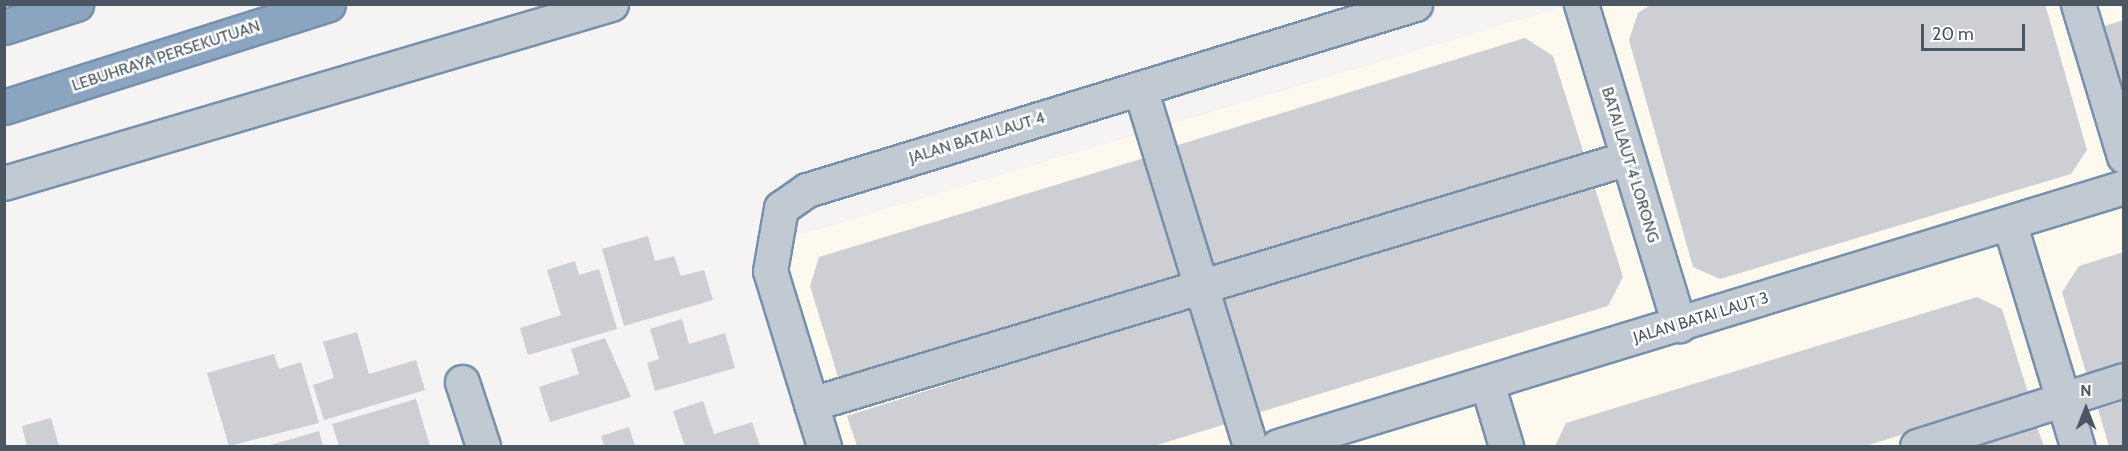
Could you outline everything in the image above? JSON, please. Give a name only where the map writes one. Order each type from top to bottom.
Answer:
[{"type":"highway","points":[[4,27],[76,4]]},
{"type":"highway","name":"LEBUHRAYA PERSEKUTUAN","points":[[4,107],[328,4]]},
{"type":"street","points":[[4,183],[611,4]]},
{"type":"street","name":"JALAN BATAI LAUT 4","points":[[824,447],[770,271],[781,208],[807,190],[1415,4]]},
{"type":"street","name":"BATAI LAUT 4 LORONG","points":[[1581,4],[1679,325]]},
{"type":"street","points":[[2082,5],[2124,156]]},
{"type":"street","points":[[1140,88],[1250,447]]},
{"type":"street","points":[[811,404],[1628,158]]},
{"type":"street","name":"JALAN BATAI LAUT 3","points":[[1278,447],[1324,440],[1487,383],[2010,225],[2124,187]]},
{"type":"street","points":[[2010,225],[2077,447]]},
{"type":"street","points":[[1917,447],[2124,380]]},
{"type":"street","points":[[462,382],[483,447]]},
{"type":"street","points":[[1487,383],[1506,447]]},
{"type":"shaded area","points":[[1570,5],[2123,5],[2123,446],[839,446],[784,267],[783,240]]},
{"type":"building","points":[[1652,4],[2045,4],[2087,150],[2071,174],[1720,279],[1693,267],[1629,40],[1638,13]]},
{"type":"building","points":[[2124,20],[2124,100],[2101,27]]},
{"type":"building","points":[[1525,38],[1553,56],[1584,154],[1214,268],[1175,146]]},
{"type":"building","points":[[1144,158],[1180,276],[839,380],[810,286],[819,257]]},
{"type":"building","points":[[1594,185],[1623,277],[1608,306],[1257,413],[1222,298]]},
{"type":"building","points":[[648,236],[655,261],[674,256],[681,276],[704,270],[713,300],[624,326],[602,249]]},
{"type":"building","points":[[2124,252],[2124,365],[2087,376],[2062,292],[2079,266]]},
{"type":"building","points":[[575,261],[579,275],[599,269],[617,329],[528,355],[520,328],[561,315],[547,270]]},
{"type":"building","points":[[1977,297],[2002,309],[2029,396],[1865,446],[1555,446],[1566,423]]},
{"type":"building","points":[[1191,307],[1229,423],[1154,446],[857,446],[847,416]]},
{"type":"building","points":[[682,319],[689,344],[725,333],[735,368],[655,391],[647,363],[659,359],[650,329]]},
{"type":"building","points":[[357,332],[369,374],[416,360],[425,390],[324,420],[313,385],[334,378],[323,342]]},
{"type":"building","points":[[605,338],[631,397],[550,422],[539,387],[579,374],[571,349]]},
{"type":"building","points":[[274,354],[279,369],[301,362],[319,423],[229,446],[207,373]]},
{"type":"building","points":[[416,399],[430,446],[339,446],[332,424]]},
{"type":"building","points":[[703,401],[714,434],[752,422],[760,446],[685,446],[673,411]]},
{"type":"building","points":[[2124,401],[2124,446],[2109,446],[2098,409]]},
{"type":"building","points":[[51,418],[59,446],[27,446],[22,426]]},
{"type":"building","points":[[629,427],[635,446],[604,446],[601,436]]},
{"type":"building","points":[[2037,427],[2044,446],[1977,446]]},
{"type":"building","points":[[319,431],[323,446],[267,446]]}]
